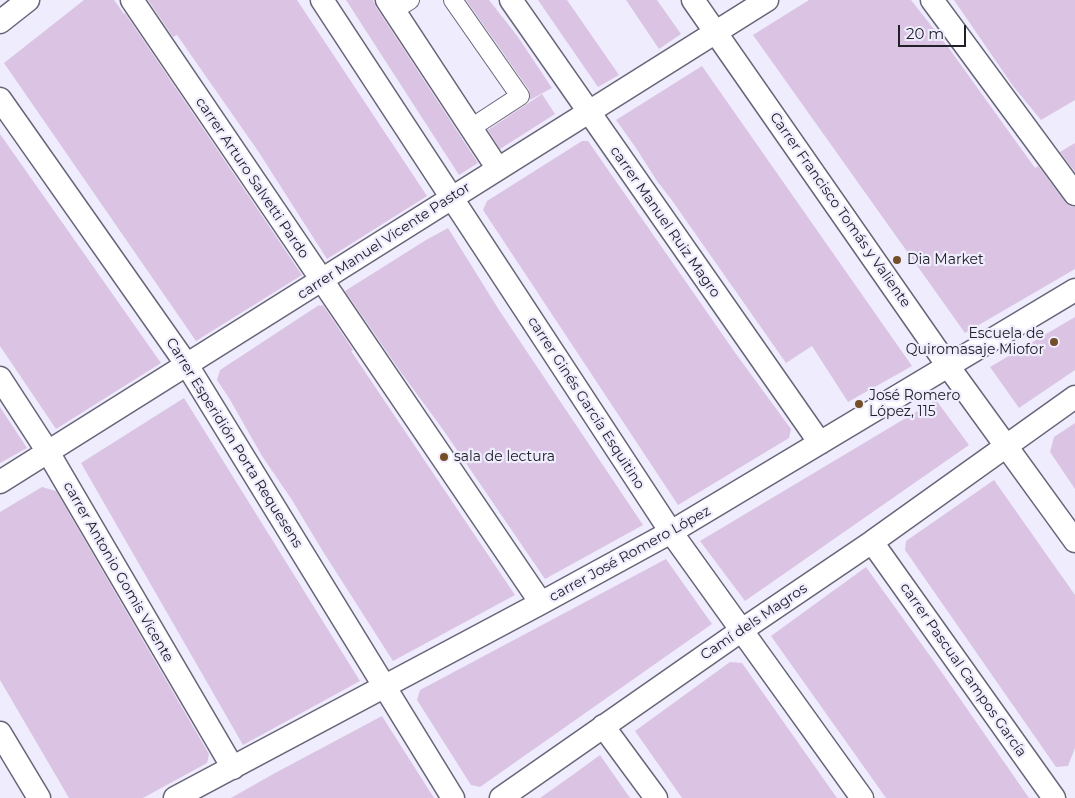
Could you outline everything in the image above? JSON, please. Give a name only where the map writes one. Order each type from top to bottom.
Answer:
[{"type":"street","points":[[0,22],[28,0]]},
{"type":"street","name":"carrer Arturo Salvetti Pardo","points":[[132,0],[541,603]]},
{"type":"street","name":"carrer Ginés García Esquitino","points":[[322,0],[671,532],[862,798]]},
{"type":"street","points":[[452,0],[520,96],[471,128]]},
{"type":"street","name":"carrer Manuel Ruiz Magro","points":[[511,0],[820,443]]},
{"type":"street","name":"Carrer Francisco Tomás y Valiente","points":[[693,0],[948,366],[1075,541]]},
{"type":"street","name":"carrer Manuel Vicente Pastor","points":[[0,482],[767,0]]},
{"type":"street","points":[[932,0],[1075,194]]},
{"type":"street","points":[[397,3],[471,128],[498,169]]},
{"type":"street","name":"Carrer Esperidión Porta Requesens","points":[[0,98],[188,365],[453,798]]},
{"type":"street","name":"carrer José Romero López","points":[[175,798],[671,532],[1075,290]]},
{"type":"street","name":"carrer Antonio Gomis Vicente","points":[[0,378],[48,452],[233,768]]},
{"type":"street","name":"Camí dels Magros","points":[[501,798],[872,542],[1075,397]]},
{"type":"street","name":"carrer Pascual Campos García","points":[[872,542],[1054,798]]},
{"type":"street","points":[[603,726],[656,798]]},
{"type":"street","points":[[0,733],[39,798]]},
{"type":"building","points":[[84,0],[114,0],[125,13],[302,275],[196,341],[4,63]]},
{"type":"building","points":[[148,0],[297,0],[427,196],[327,259],[258,151],[177,35],[173,37]]},
{"type":"building","points":[[346,0],[373,0],[478,163],[459,175]]},
{"type":"building","points":[[466,0],[489,0],[518,37],[552,88],[530,100],[529,90]]},
{"type":"building","points":[[538,0],[567,0],[619,75],[598,87]]},
{"type":"building","points":[[626,0],[657,0],[681,34],[659,49]]},
{"type":"building","points":[[809,0],[911,0],[948,47],[1035,168],[1038,166],[1065,202],[1069,206],[1075,207],[1075,269],[965,333],[753,35]]},
{"type":"building","points":[[954,0],[1075,0],[1075,100],[1041,120],[1013,86]]},
{"type":"building","points":[[702,66],[912,366],[848,402],[812,346],[786,363],[616,120]]},
{"type":"building","points":[[542,94],[555,114],[500,149],[488,130]]},
{"type":"building","points":[[0,134],[161,363],[56,429],[0,346]]},
{"type":"building","points":[[582,141],[588,141],[736,354],[791,429],[789,438],[678,505],[483,210],[487,201]]},
{"type":"building","points":[[1075,143],[1075,172],[1060,152]]},
{"type":"building","points":[[448,228],[499,310],[643,525],[545,579],[345,291]]},
{"type":"building","points":[[319,305],[323,305],[353,350],[351,351],[515,595],[393,661],[292,500],[262,456],[217,380],[220,370]]},
{"type":"building","name":"Escuela de Quiromasaje Miofor","points":[[1075,317],[1075,370],[1019,408],[990,367]]},
{"type":"building","points":[[184,398],[360,681],[243,745],[81,463]]},
{"type":"building","points":[[936,400],[969,445],[745,601],[700,541]]},
{"type":"building","points":[[0,407],[27,448],[0,463]]},
{"type":"building","points":[[1075,423],[1075,489],[1050,452],[1054,437]]},
{"type":"building","points":[[994,480],[1075,595],[1075,748],[1068,766],[1056,767],[905,550],[906,541]]},
{"type":"building","points":[[42,487],[56,491],[209,754],[207,763],[143,798],[69,798],[0,680],[0,512]]},
{"type":"building","points":[[666,559],[712,624],[480,787],[471,785],[417,700],[420,690]]},
{"type":"building","points":[[866,567],[1029,798],[886,798],[771,636]]},
{"type":"building","points":[[730,662],[742,663],[837,798],[682,798],[635,731]]},
{"type":"building","points":[[382,716],[434,798],[231,798],[275,773]]},
{"type":"building","points":[[600,755],[630,798],[540,798],[574,774]]},
{"type":"place","name":"Dia Market","points":[[897,260]]},
{"type":"place","name":"Escuela de Quiromasaje Miofor","points":[[1054,342]]},
{"type":"place","name":"José Romero López, 115","points":[[859,404]]},
{"type":"place","name":"sala de lectura","points":[[444,457]]}]
